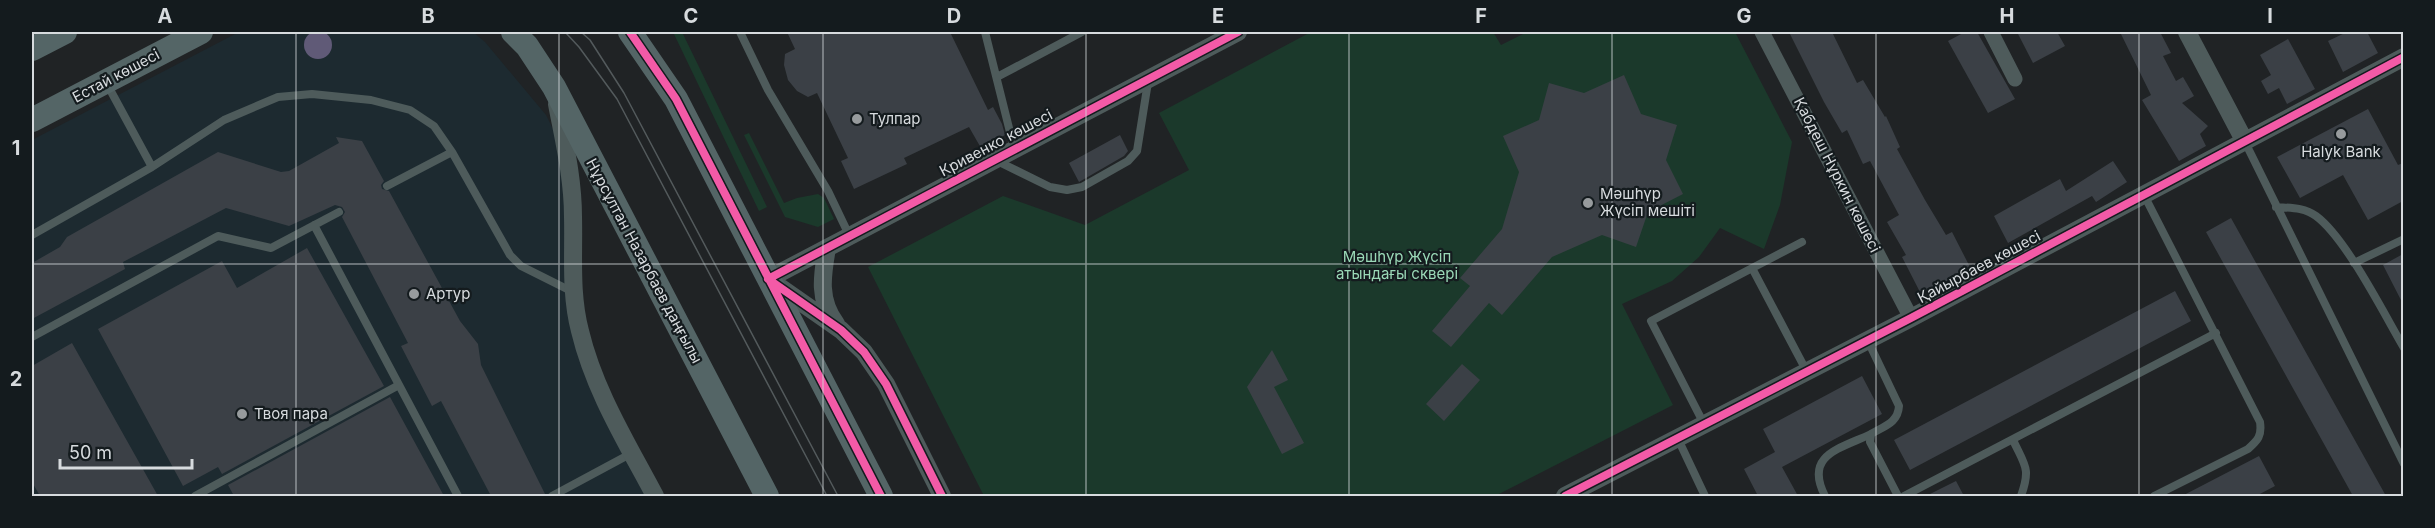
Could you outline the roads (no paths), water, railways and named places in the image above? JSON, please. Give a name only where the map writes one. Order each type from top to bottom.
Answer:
[{"type":"main road","points":[[32,49],[65,32]]},
{"type":"main road","name":"Естай көшесі","points":[[32,120],[201,32]]},
{"type":"main road","name":"Нұрсұлтан Назарбаев даңғылы","points":[[513,32],[527,46],[554,87],[767,496]]},
{"type":"main road","points":[[630,32],[676,99]]},
{"type":"main road","points":[[652,32],[676,99],[881,496]]},
{"type":"street","name":"Кривенко көшесі","points":[[768,279],[1238,32]]},
{"type":"street","name":"Қабдеш Нұркин көшесі","points":[[1762,32],[1911,318]]},
{"type":"street","points":[[1991,32],[2015,79]]},
{"type":"street","points":[[2187,32],[2244,140]]},
{"type":"street","name":"Қайырбаев көшесі","points":[[1565,496],[1868,341],[2403,57]]},
{"type":"street","points":[[554,87],[571,177],[574,293],[579,328],[598,389],[655,496]]},
{"type":"street","points":[[827,248],[822,288],[825,305],[841,330]]},
{"type":"street","points":[[768,279],[841,330],[864,352],[885,384],[942,496]]},
{"type":"lane","points":[[740,32],[768,90],[828,191],[850,237]]},
{"type":"lane","points":[[985,32],[1014,148]]},
{"type":"lane","points":[[997,77],[1082,32]]},
{"type":"lane","points":[[993,159],[1050,187],[1067,190],[1082,187],[1128,161],[1137,151],[1149,78]]},
{"type":"lane","points":[[105,81],[152,167]]},
{"type":"lane","points":[[32,236],[152,167],[241,111],[278,97],[312,94],[371,100],[410,110],[434,126],[452,152],[510,255],[521,266],[574,293]]},
{"type":"lane","points":[[2244,140],[2403,464]]},
{"type":"lane","points":[[387,186],[452,152]]},
{"type":"lane","points":[[2144,194],[2260,422],[2260,438],[2248,448],[2154,496]]},
{"type":"lane","points":[[2276,207],[2298,208],[2316,216],[2333,233],[2354,263],[2403,348]]},
{"type":"lane","points":[[32,337],[218,236],[271,248],[339,212]]},
{"type":"lane","points":[[314,225],[458,496]]},
{"type":"lane","points":[[2354,263],[2403,239]]},
{"type":"lane","points":[[1704,424],[1651,321],[1802,242]]},
{"type":"lane","points":[[1752,268],[1807,372]]},
{"type":"lane","points":[[1904,496],[2216,333]]},
{"type":"lane","points":[[1825,496],[1818,482],[1817,471],[1822,461],[1829,454],[1893,422],[1899,415],[1899,406],[1868,341]]},
{"type":"lane","points":[[195,496],[399,385]]},
{"type":"lane","points":[[1871,434],[1870,442],[1898,496]]},
{"type":"lane","points":[[1678,438],[1705,496]]},
{"type":"lane","points":[[2013,440],[2025,465],[2027,477],[2021,496]]},
{"type":"lane","points":[[552,496],[632,453]]},
{"type":"tram line","points":[[565,32],[579,47],[617,99],[827,496]]},
{"type":"tram line","points":[[581,32],[590,40],[624,93],[838,496]]},
{"type":"place","name":"Тулпар","points":[[857,119]]},
{"type":"place","name":"Halyk Bank","points":[[2341,134]]},
{"type":"place","name":"Мәшһүр Жүсіп мешіті","points":[[1588,203]]},
{"type":"place","name":"Артур","points":[[414,294]]},
{"type":"place","name":"Твоя пара","points":[[242,414]]},
{"type":"park label","name":"Мәшһүр Жүсіп атындағы сквері","points":[[1397,266]]}]
